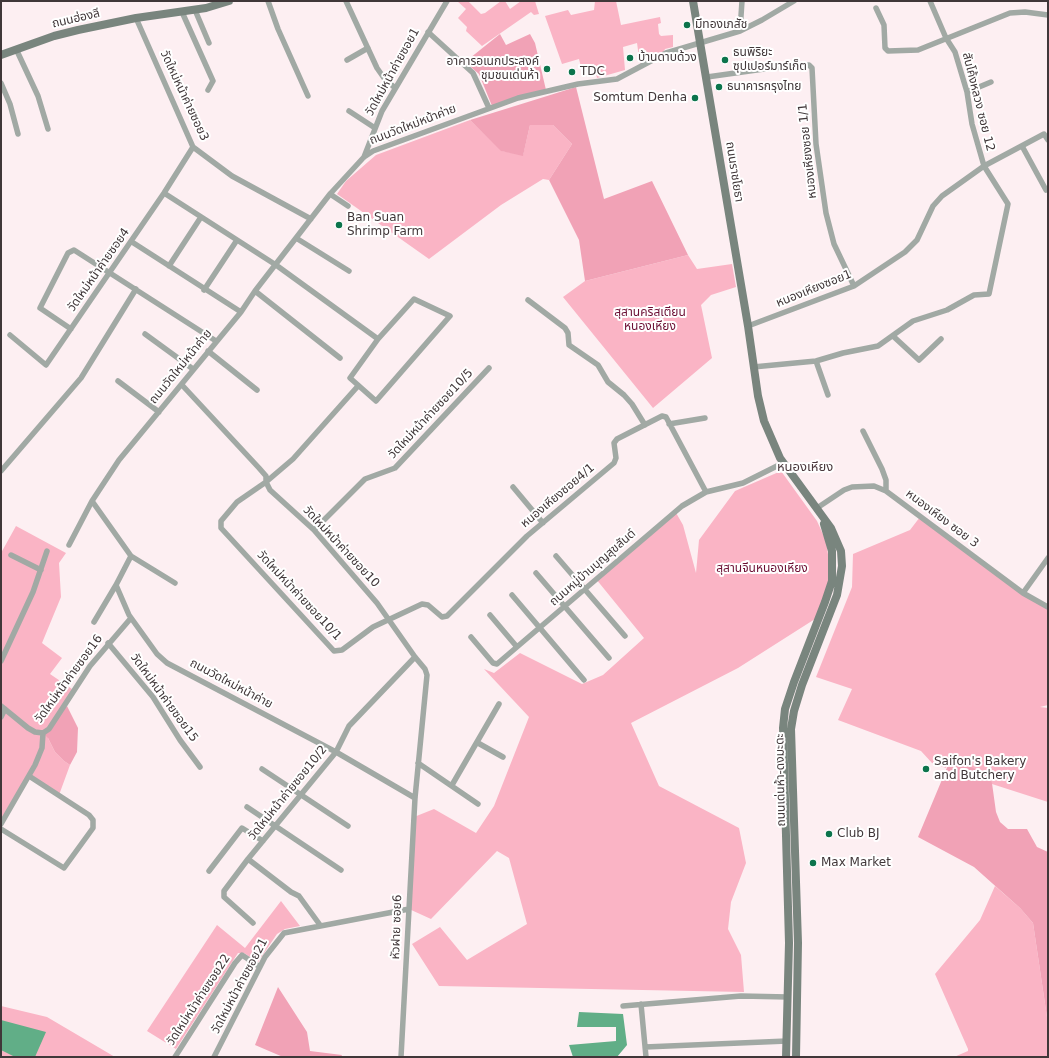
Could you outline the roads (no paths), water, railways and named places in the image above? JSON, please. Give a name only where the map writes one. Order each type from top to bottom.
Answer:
[{"type":"main road","name":"ถนนฮ่องลี","points":[[1,55],[17,51],[54,36],[136,18],[195,10],[229,1]]},
{"type":"main road","name":"ถนนราชโยธา","points":[[694,1],[751,346]]},
{"type":"main road","name":"ถนนเด่นห้า-ดงมะดะ","points":[[751,346],[758,396],[770,438],[783,463],[831,528],[840,551],[842,566],[802,685],[794,711],[791,729],[798,943],[796,1057]]},
{"type":"main road","name":"ถนนเด่นห้า-ดงมะดะ","points":[[786,1057],[789,943],[783,728],[785,709],[794,682],[833,594]]},
{"type":"main road","points":[[787,1032],[796,1032]]},
{"type":"street","points":[[268,1],[278,29],[308,96]]},
{"type":"street","points":[[346,1],[384,78],[395,88]]},
{"type":"street","name":"วัดใหม่หน้าค่ายซอย1","points":[[364,157],[375,128],[395,88],[447,1]]},
{"type":"street","points":[[740,31],[742,1]]},
{"type":"street","name":"ถนนวัดใหม่หน้าค่าย","points":[[69,545],[92,501],[119,460],[241,312],[255,291],[330,194],[364,157],[374,151],[518,98],[578,84],[616,79],[666,53],[740,31],[794,1]]},
{"type":"street","name":"สันโค้งหลวง ซอย 12","points":[[892,336],[913,321],[947,310],[974,295],[989,294],[1008,204],[984,166],[972,124],[967,92],[955,52],[946,38],[930,1]]},
{"type":"street","points":[[876,8],[884,25],[885,48],[888,51],[918,50],[1010,13],[1025,12],[1048,16]]},
{"type":"street","points":[[195,10],[209,43]]},
{"type":"street","points":[[182,12],[213,82],[208,90]]},
{"type":"street","name":"วัดใหม่หน้าค่ายซอย3","points":[[136,18],[193,148],[232,176],[311,218]]},
{"type":"street","points":[[428,32],[473,73],[489,108]]},
{"type":"street","points":[[347,60],[368,48]]},
{"type":"street","points":[[17,51],[38,96],[48,129]]},
{"type":"street","name":"หนองเหียงซอย 1/1","points":[[707,77],[802,65],[809,65],[812,68],[816,144],[826,213],[834,244],[854,286]]},
{"type":"street","points":[[967,92],[991,82]]},
{"type":"street","points":[[1,84],[10,104],[18,134]]},
{"type":"street","points":[[349,111],[375,128]]},
{"type":"street","name":"หนองเหียงซอย1","points":[[748,326],[854,286],[905,252],[917,240],[933,206],[942,196],[984,166],[1044,134],[1048,140]]},
{"type":"street","points":[[1022,146],[1046,190]]},
{"type":"street","name":"วัดใหม่หน้าค่ายซอย4","points":[[10,335],[46,365],[132,242],[193,148]]},
{"type":"street","points":[[164,193],[276,265],[378,339]]},
{"type":"street","points":[[330,194],[348,206]]},
{"type":"street","points":[[169,266],[200,217]]},
{"type":"street","points":[[296,238],[349,271]]},
{"type":"street","points":[[204,290],[237,240]]},
{"type":"street","points":[[132,242],[204,290],[241,312]]},
{"type":"street","points":[[71,329],[40,308],[68,253],[74,250],[216,341]]},
{"type":"street","points":[[1,470],[81,378],[136,289]]},
{"type":"street","points":[[255,291],[340,358]]},
{"type":"street","points":[[414,299],[450,316],[376,401],[350,378],[378,339],[414,299]]},
{"type":"street","points":[[528,300],[565,328],[568,333],[569,345],[598,366],[608,382],[624,395],[632,404],[644,425]]},
{"type":"street","points":[[145,334],[193,369]]},
{"type":"street","points":[[754,367],[816,361],[843,353],[878,346],[892,336],[919,360],[941,339]]},
{"type":"street","points":[[208,351],[258,390]]},
{"type":"street","points":[[816,361],[828,395]]},
{"type":"street","name":"วัดใหม่หน้าค่ายซอย10/5","points":[[314,530],[365,479],[395,468],[489,368]]},
{"type":"street","points":[[118,381],[159,412]]},
{"type":"street","name":"วัดใหม่หน้าค่ายซอย10","points":[[182,385],[266,476],[266,482],[270,490],[314,530],[377,603],[415,657]]},
{"type":"street","points":[[266,482],[293,459],[358,386]]},
{"type":"street","name":"หนองเหียงซอย4/1","points":[[389,620],[422,604],[428,605],[442,617],[447,616],[527,536],[614,463],[616,458],[614,443],[617,439],[662,416],[666,417],[669,424]]},
{"type":"street","points":[[705,418],[669,424],[706,492]]},
{"type":"street","points":[[862,431],[882,469],[886,480],[886,491]]},
{"type":"street","name":"ถนนหมู่บ้านบุญสุขสันต์","points":[[471,637],[492,663],[498,664],[682,506],[706,492],[743,483],[783,463]]},
{"type":"street","name":"วัดใหม่หน้าค่ายซอย10/1","points":[[266,482],[237,502],[221,521],[221,528],[334,651],[342,650],[373,627],[389,620]]},
{"type":"street","name":"หนองเหียง ซอย 3","points":[[817,508],[844,490],[852,487],[874,486],[886,491],[1023,593],[1048,607]]},
{"type":"street","points":[[513,487],[543,523]]},
{"type":"street","points":[[92,501],[131,556],[175,583]]},
{"type":"street","points":[[1,661],[32,592],[47,551]]},
{"type":"street","points":[[11,555],[40,570]]},
{"type":"street","points":[[94,622],[131,556]]},
{"type":"street","points":[[556,556],[626,636]]},
{"type":"street","points":[[1023,593],[1047,561]]},
{"type":"street","points":[[536,573],[609,658]]},
{"type":"street","name":"ถนนวัดใหม่หน้าค่าย","points":[[116,585],[131,618],[157,654],[167,663],[336,752],[415,798]]},
{"type":"street","points":[[512,595],[584,680]]},
{"type":"street","points":[[490,615],[518,647]]},
{"type":"street","name":"วัดใหม่หน้าค่ายซอย16","points":[[3,707],[34,732],[43,733],[49,729],[90,666],[108,643],[131,618]]},
{"type":"street","name":"วัดใหม่หน้าค่ายซอย15","points":[[108,643],[152,697],[180,740],[200,767]]},
{"type":"street","name":"วัดใหม่หน้าค่ายซอย10/2","points":[[253,923],[223,895],[248,859],[336,752],[349,726],[415,657]]},
{"type":"street","name":"หัวฝาย ซอย6","points":[[401,1057],[415,798],[427,675],[425,668],[415,657]]},
{"type":"street","points":[[452,785],[478,743],[499,704]]},
{"type":"street","points":[[1,717],[3,707]]},
{"type":"street","points":[[1,824],[29,776],[42,748],[43,733]]},
{"type":"street","points":[[478,743],[503,757]]},
{"type":"street","points":[[418,763],[478,804]]},
{"type":"street","points":[[262,769],[348,826]]},
{"type":"street","points":[[1,828],[64,868],[93,828],[93,820],[89,815],[29,776]]},
{"type":"street","points":[[248,807],[341,870]]},
{"type":"street","points":[[208,871],[242,828],[263,841]]},
{"type":"street","points":[[248,859],[291,892],[300,896],[320,925]]},
{"type":"street","name":"วัดใหม่หน้าค่ายซอย21","points":[[214,1057],[265,957],[284,933],[409,909]]},
{"type":"street","name":"วัดใหม่หน้าค่ายซอย22","points":[[175,1057],[235,963],[242,955],[260,967]]},
{"type":"street","points":[[623,1006],[741,996],[788,996]]},
{"type":"street","points":[[641,1004],[646,1057]]},
{"type":"street","points":[[645,1047],[787,1041]]},
{"type":"place","name":"มีทองเภสัช","points":[[687,25]]},
{"type":"place","name":"บ้านดาบด้วง","points":[[630,58]]},
{"type":"place","name":"ธนพิริยะ ซุปเปอร์มาร์เก็ต","points":[[725,60]]},
{"type":"place","name":"อาคารอเนกประสงค์ ชุมชนเด่นห้า","points":[[547,69]]},
{"type":"place","name":"TDC","points":[[572,72]]},
{"type":"place","name":"ธนาคารกรุงไทย","points":[[719,87]]},
{"type":"place","name":"Somtum Denha","points":[[695,98]]},
{"type":"place","name":"Ban Suan Shrimp Farm","points":[[339,225]]},
{"type":"place","name":"Saifon's Bakery and Butchery","points":[[926,769]]},
{"type":"place","name":"Club BJ","points":[[829,834]]},
{"type":"place","name":"Max Market","points":[[813,863]]},
{"type":"district","name":"หนองเหียง","points":[[805,468]]},
{"type":"park label","name":"สุสานคริสเตียน หนองเหียง","points":[[650,320]]},
{"type":"park label","name":"สุสานจีนหนองเหียง","points":[[762,569]]}]
